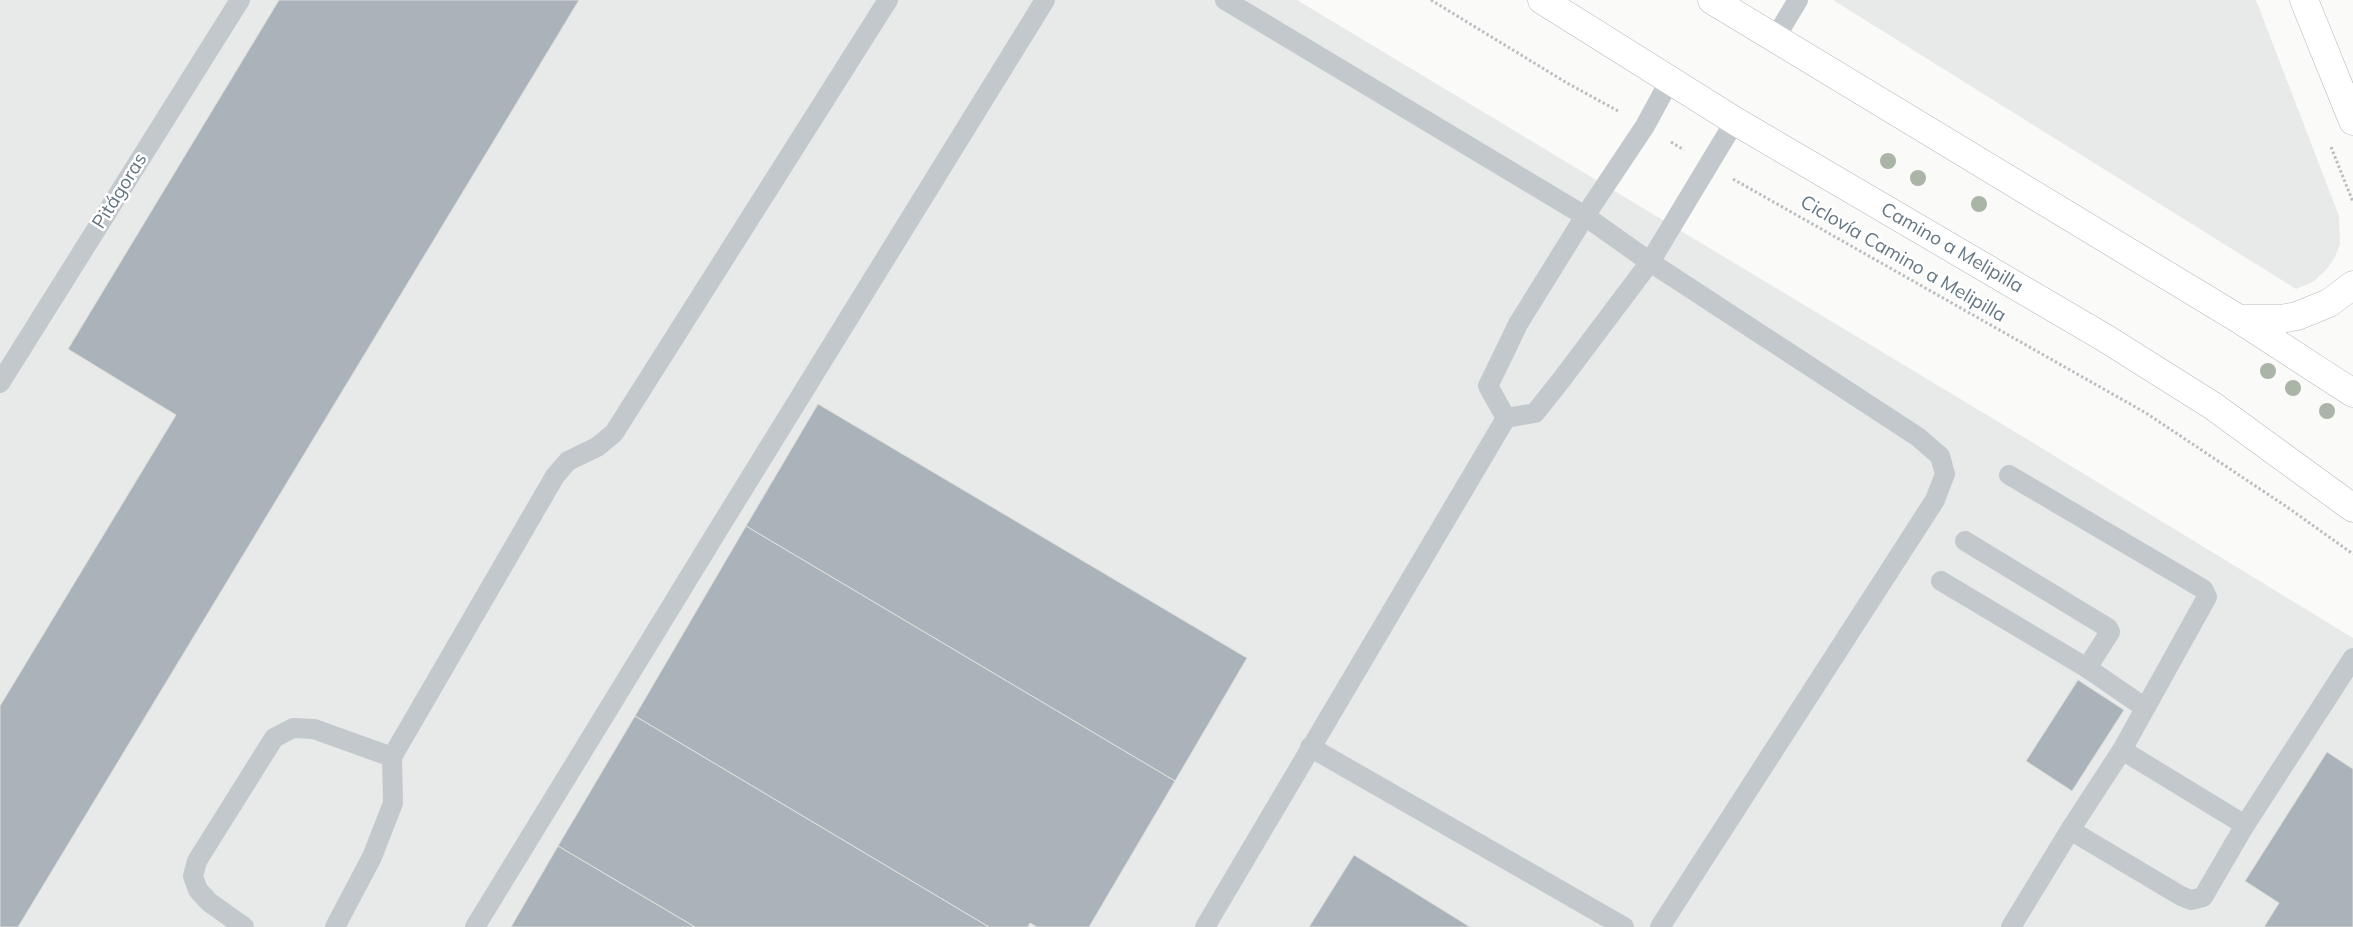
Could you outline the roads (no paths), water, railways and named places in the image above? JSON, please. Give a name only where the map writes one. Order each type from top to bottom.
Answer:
[{"type":"main road","name":"Camino a Melipilla","points":[[1542,0],[1735,121],[2105,338],[2205,401],[2353,508]]},
{"type":"main road","points":[[1712,0],[2239,319],[2353,393]]},
{"type":"main road","points":[[2304,0],[2353,121]]},
{"type":"main road","points":[[2239,319],[2281,319],[2297,316],[2329,303],[2353,285]]},
{"type":"lane","name":"Pitágoras","points":[[0,383],[240,0]]},
{"type":"lane","points":[[335,927],[344,906],[372,857],[393,803],[392,757],[555,476],[568,462],[597,447],[614,432],[888,0]]},
{"type":"lane","points":[[476,927],[1045,0]]},
{"type":"lane","points":[[1225,0],[1585,216],[1650,262],[1918,437],[1940,456],[1945,474],[1934,500],[1660,927]]},
{"type":"lane","points":[[1775,38],[1798,0]]},
{"type":"lane","points":[[1506,418],[1488,386],[1518,324],[1585,216],[1645,126],[1670,80]]},
{"type":"lane","points":[[1205,927],[1506,418],[1534,413],[1650,262],[1735,121]]},
{"type":"lane","points":[[2009,475],[2203,589],[2207,597],[2144,706],[2122,750],[2054,853],[2011,927]]},
{"type":"lane","points":[[1965,541],[2108,628],[2110,632],[2087,668]]},
{"type":"lane","points":[[1941,581],[2087,668],[2144,706]]},
{"type":"lane","points":[[2070,830],[2191,900],[2203,897],[2245,825],[2353,658]]},
{"type":"lane","points":[[244,927],[209,902],[198,890],[193,876],[197,861],[274,738],[293,728],[314,729],[392,757]]},
{"type":"lane","points":[[1310,748],[1624,927]]},
{"type":"lane","points":[[2122,750],[2245,825]]}]
